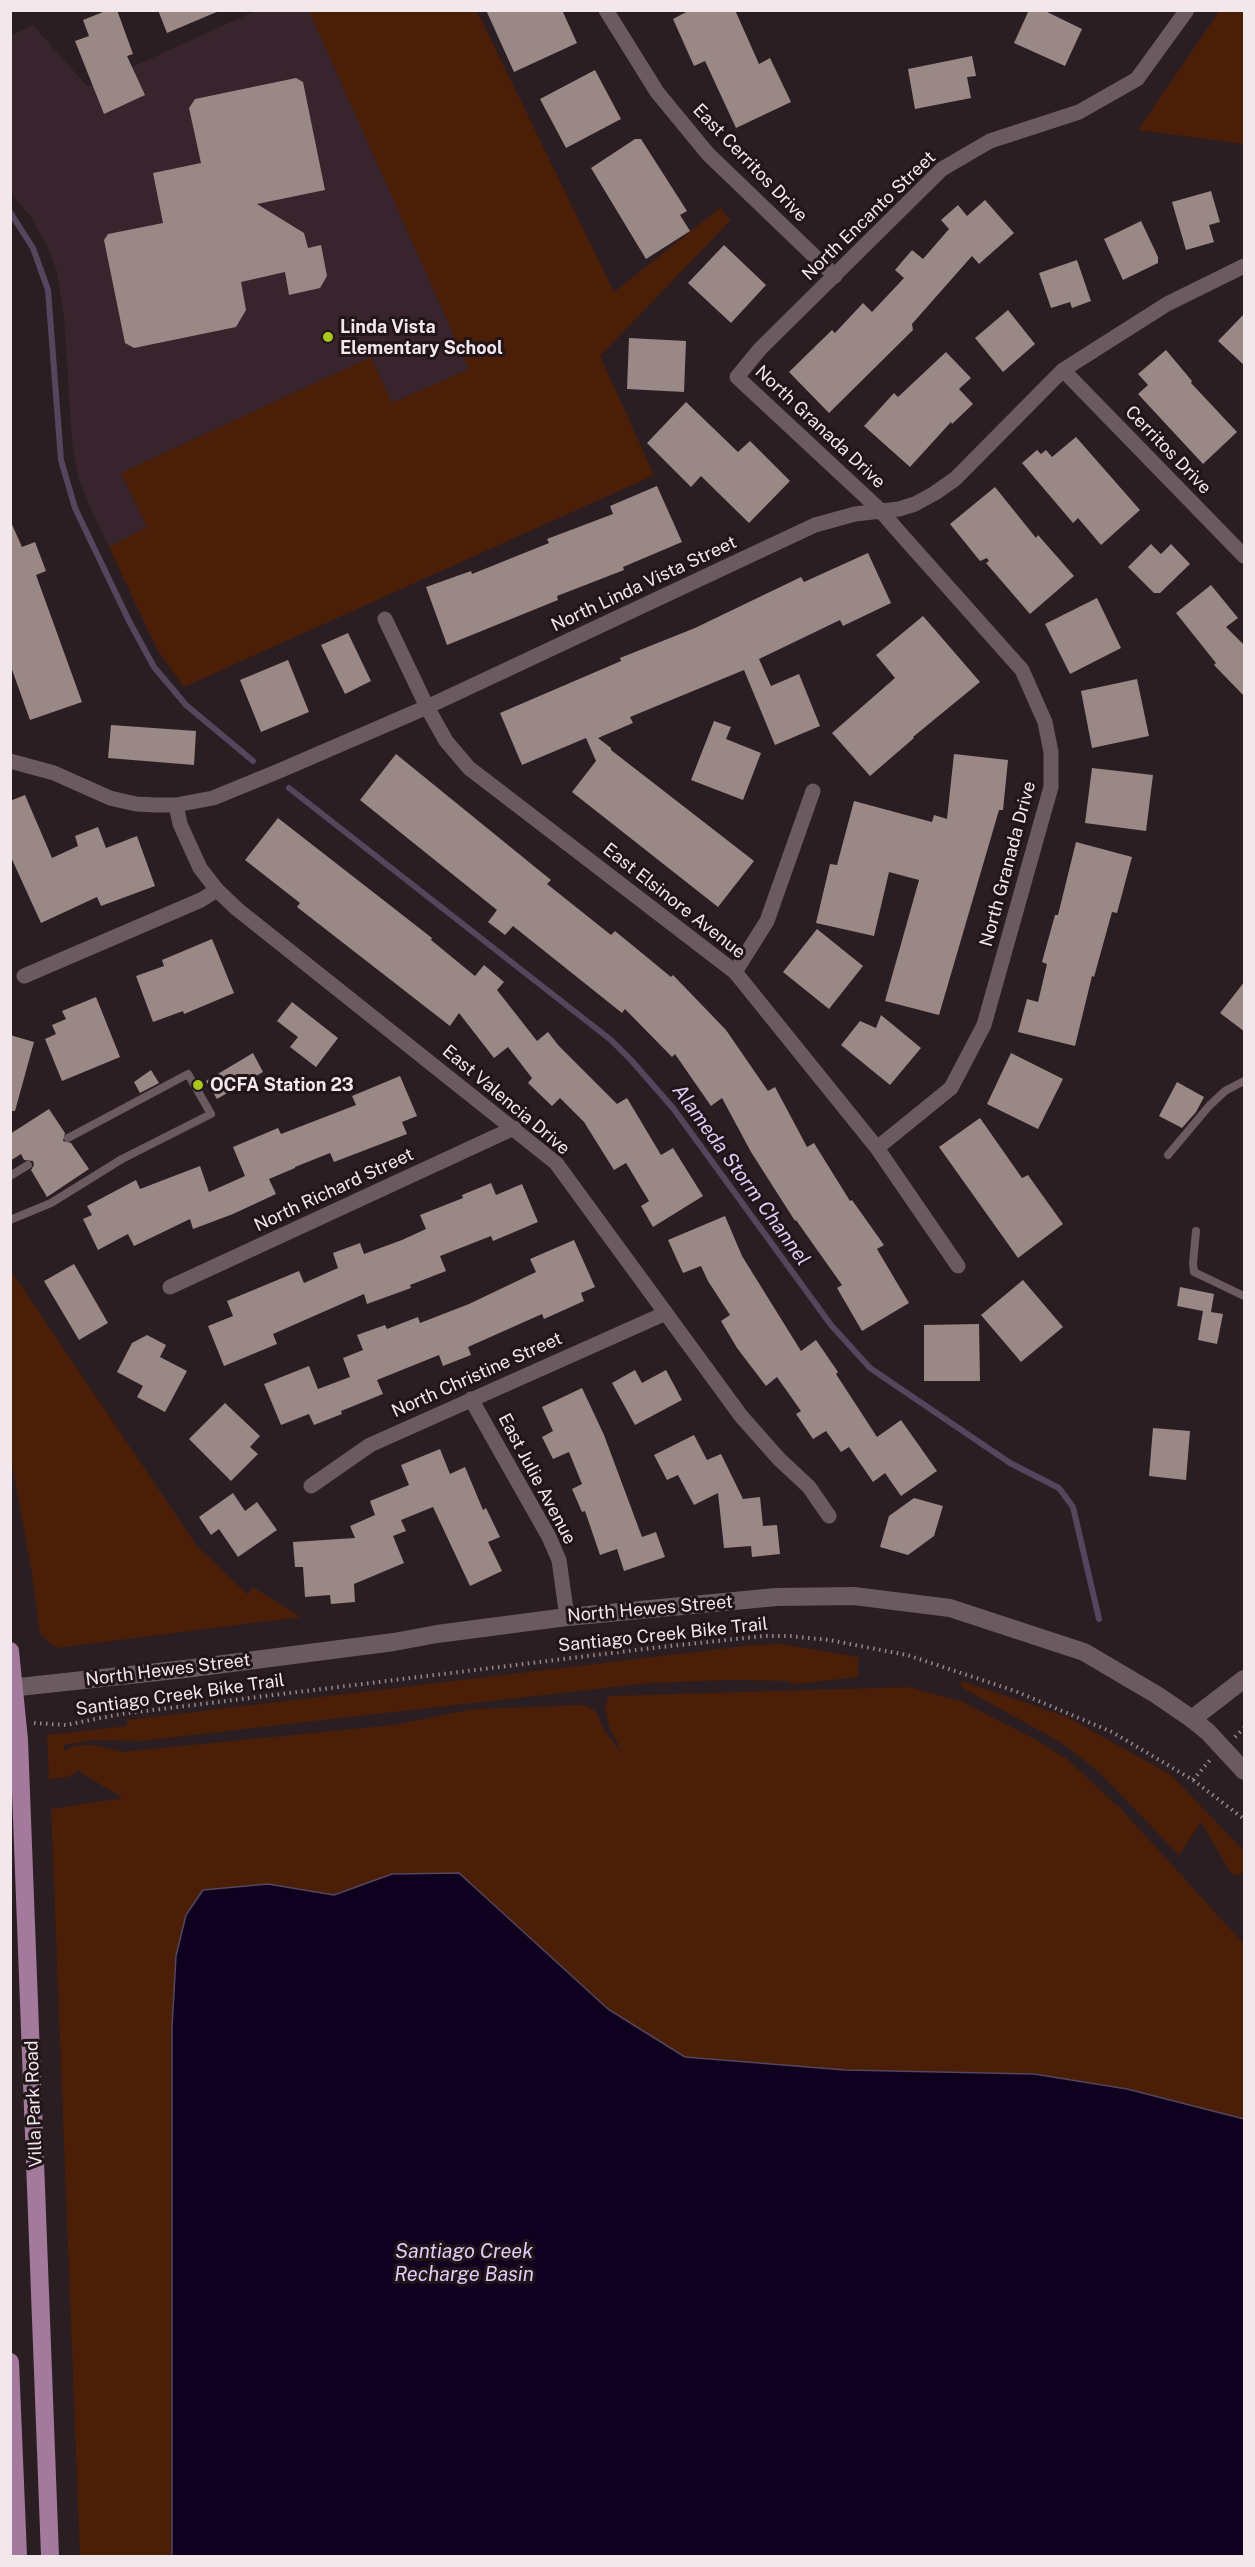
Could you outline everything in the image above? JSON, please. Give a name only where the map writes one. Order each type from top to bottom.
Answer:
[{"type":"main road","name":"North Hewes Street","points":[[13,1688],[184,1670],[567,1617],[808,1595],[854,1596],[951,1608],[1084,1652],[1157,1695],[1192,1719],[1208,1732],[1245,1771]]},
{"type":"main road","name":"Villa Park Road","points":[[10,1651],[19,1740],[50,2556]]},
{"type":"main road","points":[[1192,1719],[1245,1679]]},
{"type":"main road","points":[[10,2362],[18,2556]]},
{"type":"street","name":"East Cerritos Drive","points":[[606,10],[657,92],[708,154],[835,276]]},
{"type":"street","name":"North Encanto Street","points":[[737,376],[760,349],[942,169],[990,141],[1079,112],[1137,79],[1187,10]]},
{"type":"street","name":"North Linda Vista Street","points":[[10,761],[54,773],[110,798],[136,804],[176,805],[213,798],[427,707],[815,525],[915,504],[955,479],[1063,370],[1167,304],[1245,266]]},
{"type":"street","name":"Cerritos Drive","points":[[1063,370],[1245,556]]},
{"type":"street","name":"North Granada Drive","points":[[737,376],[880,510],[1022,670],[1045,722],[1051,752],[1051,787],[984,1025],[951,1088],[877,1148]]},
{"type":"street","name":"East Elsinore Avenue","points":[[385,619],[446,741],[469,768],[735,972],[877,1148],[958,1266]]},
{"type":"street","points":[[735,972],[767,921],[813,791]]},
{"type":"street","name":"East Valencia Drive","points":[[176,805],[189,846],[200,868],[217,890],[246,916],[556,1163],[741,1416],[779,1459],[809,1487],[829,1516]]},
{"type":"street","points":[[24,976],[201,900],[217,890]]},
{"type":"street","name":"North Richard Street","points":[[170,1287],[514,1128]]},
{"type":"street","name":"North Christine Street","points":[[311,1486],[370,1445],[666,1312]]},
{"type":"street","name":"East Julie Avenue","points":[[471,1398],[549,1537],[559,1560],[567,1617]]},
{"type":"lane","points":[[10,1220],[51,1203],[122,1159],[211,1113],[188,1074],[68,1138]]},
{"type":"lane","points":[[1168,1155],[1209,1106],[1225,1091],[1245,1081]]},
{"type":"lane","points":[[10,1176],[27,1166]]},
{"type":"lane","points":[[1196,1231],[1194,1272],[1245,1296]]},
{"type":"path","name":"Santiago Creek Bike Trail","points":[[47,1722],[66,1725],[121,1714],[652,1648],[764,1636],[789,1636],[829,1640],[907,1655],[1015,1691],[1122,1738],[1193,1780],[1245,1820]]},
{"type":"shaded area","points":[[1220,10],[1244,11],[1244,144],[1138,130]]},
{"type":"shaded area","name":"Linda Vista Elementary School","points":[[255,11],[477,11],[581,316],[654,475],[184,687],[157,649],[78,477],[72,441],[64,317],[57,271],[46,244],[31,217],[11,194],[10,36],[33,25],[88,87]]},
{"type":"shaded area","points":[[309,11],[477,11],[614,292],[720,208],[731,220],[600,356],[654,475],[184,687],[157,649],[109,547],[147,527],[121,473],[371,357],[392,403],[469,369]]},
{"type":"shaded area","points":[[11,1271],[197,1546],[247,1594],[253,1587],[301,1617],[56,1648],[40,1634],[32,1574],[11,1458]]},
{"type":"shaded area","points":[[781,1644],[858,1657],[858,1677],[796,1684],[786,1681],[729,1680],[649,1683],[140,1741],[94,1740],[64,1745],[64,1751],[73,1746],[95,1745],[121,1752],[393,1725],[474,1709],[584,1705],[596,1711],[604,1730],[623,1754],[609,1726],[605,1707],[609,1696],[909,1687],[963,1702],[1067,1759],[1121,1809],[1244,1944],[1244,2119],[1127,2089],[1034,2074],[845,2070],[685,2057],[608,2009],[459,1873],[392,1874],[334,1895],[268,1884],[186,1915],[176,1956],[172,2028],[172,2556],[80,2556],[51,1809],[123,1798],[78,1771],[68,1777],[49,1779],[47,1735],[127,1726],[127,1720],[754,1645]]},
{"type":"shaded area","points":[[962,1681],[1067,1717],[1171,1775],[1244,1851],[1244,1873],[1232,1875],[1201,1822],[1179,1855],[1100,1773],[1062,1743],[961,1687]]},
{"type":"water","name":"Santiago Creek Recharge Basin","points":[[459,1873],[608,2009],[685,2057],[845,2070],[1034,2074],[1127,2089],[1244,2119],[1244,2556],[172,2556],[172,2028],[176,1956],[186,1915],[203,1890],[268,1884],[334,1895],[392,1874]]},
{"type":"building","points":[[108,10],[117,10],[133,54],[127,56],[145,95],[104,114],[75,41],[89,36],[83,20]]},
{"type":"building","points":[[158,10],[219,10],[219,11],[167,33]]},
{"type":"building","points":[[486,10],[562,10],[577,43],[514,72]]},
{"type":"building","points":[[690,10],[735,10],[759,64],[770,58],[791,102],[736,128],[705,61],[694,66],[673,19]]},
{"type":"building","points":[[1029,10],[1043,10],[1082,29],[1065,66],[1014,43]]},
{"type":"building","points":[[972,56],[976,76],[967,77],[971,98],[915,109],[908,69]]},
{"type":"building","points":[[595,70],[621,119],[566,148],[540,99]]},
{"type":"building","points":[[296,78],[303,82],[325,190],[257,204],[304,233],[308,248],[321,245],[327,276],[320,288],[289,295],[285,272],[241,282],[246,310],[236,327],[134,348],[125,343],[104,240],[108,234],[163,223],[153,173],[201,163],[189,108],[195,99]]},
{"type":"building","points":[[635,139],[641,139],[687,211],[680,215],[690,231],[646,259],[591,168]]},
{"type":"building","points":[[1211,191],[1220,222],[1209,225],[1214,242],[1186,250],[1172,202]]},
{"type":"building","points":[[985,200],[1014,233],[979,264],[972,256],[912,324],[913,330],[829,413],[789,372],[832,330],[835,333],[863,303],[872,312],[904,278],[895,270],[912,250],[923,259],[949,229],[941,220],[958,205],[967,216]]},
{"type":"building","points":[[1141,221],[1158,257],[1158,263],[1123,280],[1104,239]]},
{"type":"building","points":[[724,245],[766,285],[731,323],[688,283]]},
{"type":"building","points":[[1077,260],[1091,301],[1072,308],[1070,302],[1051,308],[1039,273]]},
{"type":"building","points":[[1008,310],[1035,344],[1003,372],[975,338]]},
{"type":"building","points":[[1245,313],[1245,366],[1218,341]]},
{"type":"building","points":[[629,338],[686,341],[684,392],[627,389]]},
{"type":"building","points":[[1166,350],[1192,381],[1191,383],[1237,432],[1203,464],[1138,394],[1148,385],[1138,374]]},
{"type":"building","points":[[946,352],[971,378],[959,389],[973,404],[952,424],[951,422],[910,467],[864,426],[894,393],[898,397]]},
{"type":"building","points":[[686,402],[738,452],[750,441],[790,481],[749,523],[701,476],[691,487],[647,443]]},
{"type":"building","points":[[1076,437],[1140,510],[1101,545],[1078,518],[1073,523],[1022,463],[1037,450],[1041,454],[1046,450],[1052,457]]},
{"type":"building","points":[[657,486],[682,542],[623,567],[624,570],[557,596],[558,600],[447,645],[426,587],[471,571],[472,574],[549,543],[547,539],[613,514],[610,506]]},
{"type":"building","points":[[995,487],[1036,538],[1038,535],[1074,576],[1030,614],[986,563],[989,561],[987,558],[980,561],[950,524]]},
{"type":"building","points":[[10,520],[22,547],[35,542],[46,571],[36,575],[82,702],[30,720],[10,664]]},
{"type":"building","points":[[1151,544],[1161,554],[1171,544],[1190,564],[1160,593],[1154,593],[1128,567]]},
{"type":"building","points":[[868,553],[891,603],[843,626],[840,620],[759,659],[771,686],[799,674],[820,726],[775,745],[744,670],[630,717],[633,723],[598,738],[754,861],[718,907],[572,792],[596,761],[586,738],[522,765],[500,713],[621,661],[620,658],[695,628],[801,577],[804,582]]},
{"type":"building","points":[[1211,585],[1238,618],[1226,627],[1245,646],[1245,697],[1214,665],[1216,663],[1176,613]]},
{"type":"building","points":[[1097,598],[1121,648],[1070,674],[1045,624]]},
{"type":"building","points":[[923,616],[980,682],[870,776],[832,733],[895,678],[876,655]]},
{"type":"building","points":[[348,633],[371,681],[345,694],[321,645]]},
{"type":"building","points":[[288,660],[309,712],[261,732],[240,680]]},
{"type":"building","points":[[1137,679],[1149,736],[1092,748],[1081,691]]},
{"type":"building","points":[[714,721],[731,727],[726,739],[761,753],[743,800],[691,780]]},
{"type":"building","points":[[111,725],[196,731],[194,765],[108,758]]},
{"type":"building","points":[[396,754],[551,880],[547,884],[611,935],[615,931],[671,977],[673,975],[726,1030],[768,1091],[775,1087],[807,1147],[814,1143],[850,1201],[852,1200],[884,1245],[877,1249],[909,1303],[862,1331],[837,1288],[842,1285],[795,1221],[751,1152],[722,1098],[711,1106],[675,1054],[672,1057],[625,1009],[622,1013],[513,926],[505,935],[488,922],[497,910],[360,800]]},
{"type":"building","points":[[954,754],[1008,760],[1003,810],[999,810],[939,1015],[885,1001],[919,880],[889,872],[874,936],[816,923],[830,864],[837,865],[854,801],[932,822],[934,815],[947,819]]},
{"type":"building","points":[[1092,768],[1153,775],[1146,831],[1085,823]]},
{"type":"building","points":[[25,795],[52,858],[78,846],[75,836],[98,827],[106,848],[137,836],[155,886],[101,906],[97,897],[41,923],[10,855],[10,801]]},
{"type":"building","points":[[278,818],[432,938],[431,940],[475,976],[484,965],[504,982],[497,990],[537,1041],[548,1032],[617,1104],[627,1098],[661,1155],[673,1148],[703,1196],[653,1227],[641,1206],[649,1201],[626,1163],[614,1170],[584,1122],[560,1098],[552,1106],[528,1083],[532,1078],[508,1047],[494,1058],[459,1013],[450,1026],[297,907],[300,903],[245,860]]},
{"type":"building","points":[[1076,842],[1132,857],[1117,913],[1112,912],[1094,977],[1092,976],[1075,1046],[1018,1032],[1027,999],[1038,1002],[1047,964],[1042,962],[1055,915],[1058,915]]},
{"type":"building","points":[[817,929],[863,966],[829,1009],[783,972]]},
{"type":"building","points":[[212,939],[234,993],[184,1014],[183,1011],[153,1022],[136,976],[164,966],[162,960]]},
{"type":"building","points":[[1245,981],[1245,1032],[1220,1013]]},
{"type":"building","points":[[96,997],[120,1057],[62,1081],[45,1039],[56,1034],[52,1025],[66,1019],[62,1011]]},
{"type":"building","points":[[292,1002],[338,1038],[316,1067],[290,1047],[298,1037],[277,1021]]},
{"type":"building","points":[[881,1015],[921,1048],[890,1085],[841,1045],[860,1021],[876,1028]]},
{"type":"building","points":[[10,1035],[34,1042],[15,1111],[10,1111]]},
{"type":"building","points":[[253,1053],[263,1072],[217,1099],[206,1081]]},
{"type":"building","points":[[1011,1053],[1063,1079],[1038,1129],[987,1104]]},
{"type":"building","points":[[151,1070],[159,1083],[140,1093],[134,1082]]},
{"type":"building","points":[[400,1076],[417,1116],[402,1122],[407,1134],[334,1162],[330,1153],[295,1167],[269,1179],[276,1194],[233,1214],[193,1229],[190,1219],[134,1246],[128,1234],[98,1250],[83,1219],[92,1215],[87,1206],[136,1180],[140,1189],[200,1166],[209,1192],[245,1176],[233,1147],[278,1128],[281,1134],[356,1105],[352,1096]]},
{"type":"building","points":[[1177,1082],[1204,1097],[1196,1112],[1182,1128],[1159,1116]]},
{"type":"building","points":[[49,1109],[65,1133],[63,1141],[71,1143],[89,1169],[47,1197],[31,1170],[34,1165],[33,1161],[24,1160],[21,1154],[10,1161],[10,1134]]},
{"type":"building","points":[[980,1118],[1022,1178],[1028,1175],[1063,1224],[1018,1258],[939,1147]]},
{"type":"building","points":[[491,1183],[496,1195],[522,1184],[538,1222],[493,1241],[491,1236],[440,1256],[446,1271],[410,1285],[411,1288],[367,1304],[364,1294],[273,1334],[277,1344],[224,1366],[208,1326],[233,1316],[227,1301],[299,1271],[304,1283],[338,1268],[333,1253],[360,1243],[364,1254],[402,1240],[426,1229],[420,1215],[463,1198],[462,1195]]},
{"type":"building","points":[[725,1216],[742,1256],[801,1351],[816,1340],[877,1437],[901,1420],[937,1471],[901,1496],[885,1473],[873,1482],[849,1447],[841,1452],[826,1431],[813,1439],[796,1414],[801,1411],[777,1377],[766,1386],[737,1348],[721,1321],[730,1315],[701,1266],[683,1273],[668,1240]]},
{"type":"building","points":[[574,1240],[595,1287],[581,1293],[584,1301],[544,1319],[542,1314],[468,1347],[471,1355],[443,1366],[439,1355],[377,1380],[383,1394],[341,1411],[342,1414],[314,1425],[309,1414],[281,1425],[264,1384],[309,1366],[318,1389],[350,1377],[343,1358],[363,1350],[357,1335],[385,1325],[387,1329],[418,1317],[420,1323],[469,1304],[536,1272],[530,1259]]},
{"type":"building","points":[[74,1264],[108,1323],[79,1340],[44,1281]]},
{"type":"building","points":[[1023,1280],[1063,1327],[1021,1362],[981,1315]]},
{"type":"building","points":[[1180,1287],[1214,1294],[1211,1312],[1223,1314],[1217,1344],[1198,1340],[1203,1311],[1177,1306]]},
{"type":"building","points":[[979,1324],[980,1381],[924,1381],[924,1325]]},
{"type":"building","points":[[147,1335],[166,1345],[160,1357],[187,1371],[165,1412],[137,1397],[143,1386],[117,1372],[132,1343]]},
{"type":"building","points":[[635,1370],[642,1383],[666,1370],[682,1400],[635,1425],[612,1383]]},
{"type":"building","points":[[582,1388],[604,1435],[642,1537],[656,1532],[665,1557],[624,1571],[617,1549],[600,1555],[585,1511],[582,1512],[572,1489],[582,1484],[569,1452],[553,1459],[542,1437],[553,1431],[542,1407]]},
{"type":"building","points":[[225,1403],[260,1436],[250,1447],[258,1454],[231,1481],[189,1439]]},
{"type":"building","points":[[1153,1428],[1190,1431],[1186,1480],[1149,1476]]},
{"type":"building","points":[[694,1435],[707,1460],[721,1454],[743,1499],[760,1497],[763,1526],[777,1525],[780,1554],[752,1557],[751,1546],[724,1548],[718,1493],[694,1505],[678,1475],[667,1480],[654,1455]]},
{"type":"building","points":[[440,1449],[450,1474],[465,1467],[483,1510],[486,1508],[500,1537],[488,1542],[502,1571],[470,1586],[433,1507],[401,1520],[406,1531],[393,1536],[404,1563],[354,1584],[355,1602],[331,1604],[330,1595],[305,1597],[303,1567],[295,1567],[293,1542],[355,1538],[350,1526],[375,1515],[370,1501],[409,1485],[401,1465]]},
{"type":"building","points":[[233,1493],[245,1511],[257,1502],[277,1530],[238,1557],[219,1529],[211,1535],[199,1517]]},
{"type":"building","points":[[914,1498],[943,1506],[934,1536],[908,1555],[880,1547],[889,1516]]},
{"type":"waterway","name":"Alameda Storm Channel","points":[[10,212],[33,248],[48,290],[61,460],[75,508],[129,621],[154,667],[186,705],[253,761]]},
{"type":"waterway","name":"Alameda Storm Channel","points":[[289,788],[611,1040],[673,1108],[831,1325],[870,1368],[1010,1463],[1059,1488],[1073,1507],[1099,1619]]},
{"type":"place","name":"Linda Vista Elementary School","points":[[328,337]]},
{"type":"place","name":"OCFA Station 23","points":[[198,1085]]}]
